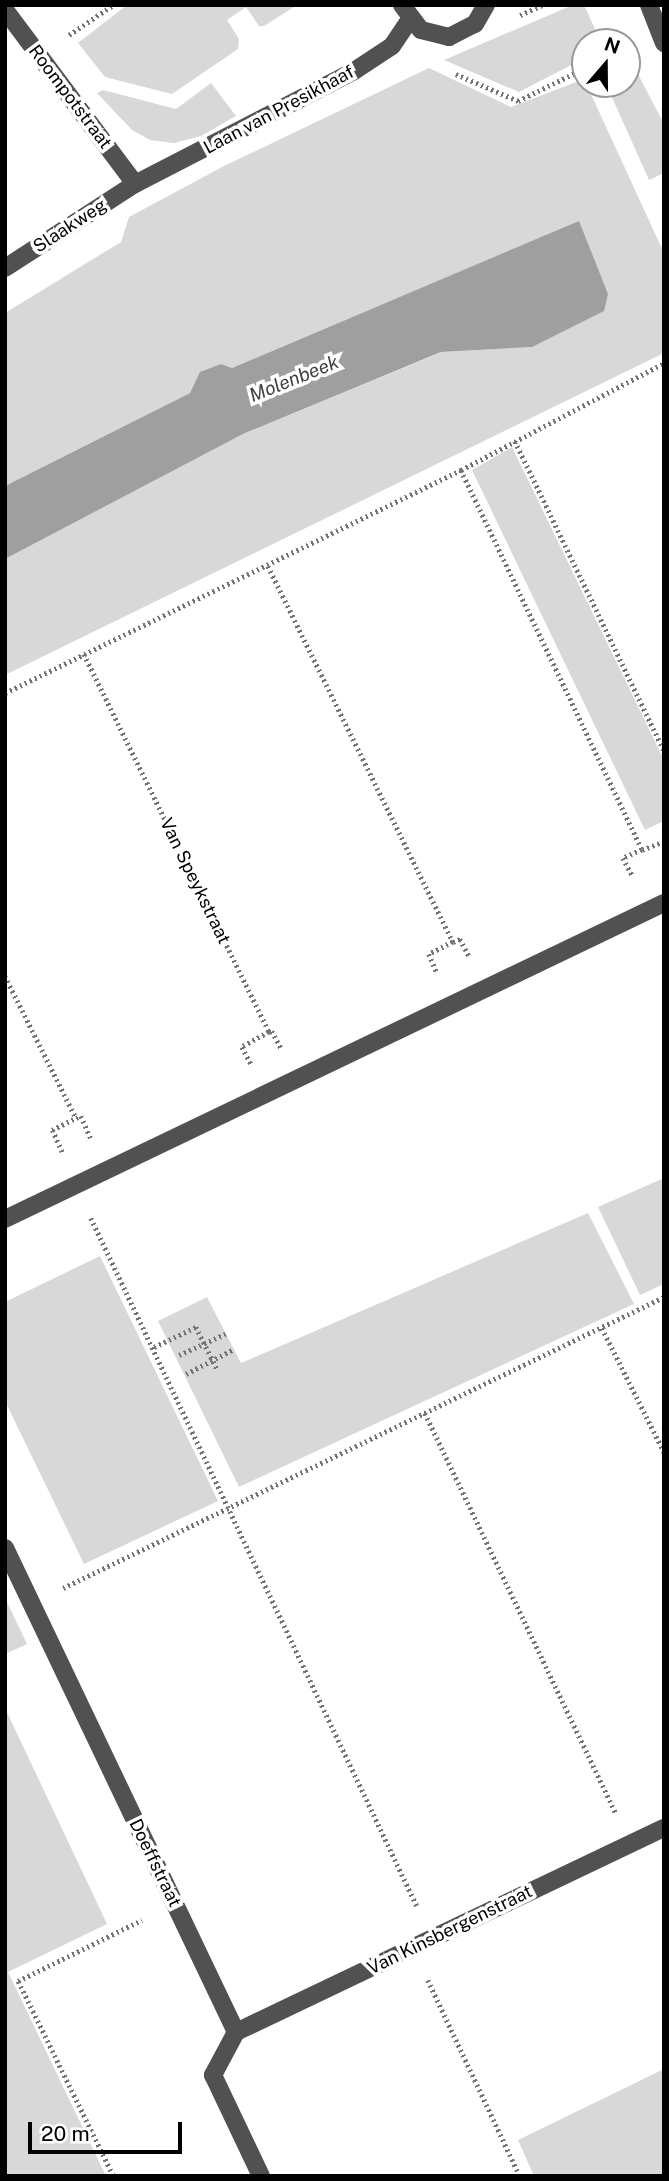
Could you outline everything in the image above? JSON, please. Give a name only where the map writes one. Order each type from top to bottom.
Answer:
[{"type":"street","name":"Laan van Presikhaaf","points":[[135,184],[293,103],[392,46],[406,13],[434,36],[449,37],[475,24],[486,5]]},
{"type":"street","points":[[649,5],[664,43]]},
{"type":"street","name":"Roompotstraat","points":[[5,10],[135,184]]},
{"type":"street","name":"Slaakweg","points":[[5,268],[135,184]]},
{"type":"street","points":[[5,1219],[77,1188],[657,906]]},
{"type":"street","name":"Doeffstraat","points":[[5,1548],[236,2032]]},
{"type":"street","name":"Van Kinsbergenstraat","points":[[236,2032],[664,1828]]},
{"type":"street","points":[[236,2032],[214,2075],[261,2176]]},
{"type":"path","points":[[39,55],[113,5]]},
{"type":"path","points":[[392,46],[518,101],[571,75]]},
{"type":"path","points":[[5,693],[461,470],[664,363]]},
{"type":"path","points":[[515,441],[664,750]]},
{"type":"path","points":[[461,470],[642,850]]},
{"type":"path","points":[[268,566],[453,942],[429,954],[452,1006]]},
{"type":"path","name":"Van Speykstraat","points":[[84,654],[268,1032],[242,1047],[268,1095]]},
{"type":"path","points":[[657,906],[623,858],[664,841]]},
{"type":"path","points":[[5,976],[76,1118],[81,1116],[106,1174]]},
{"type":"path","points":[[77,1188],[232,1506],[432,1938]]},
{"type":"path","points":[[31,1604],[664,1297]]},
{"type":"path","points":[[154,1347],[196,1327],[218,1371]]},
{"type":"path","points":[[602,1328],[664,1452]]},
{"type":"path","points":[[179,1354],[225,1334]]},
{"type":"path","points":[[186,1374],[234,1349]]},
{"type":"path","points":[[425,1413],[630,1844]]},
{"type":"path","points":[[113,2176],[18,1981],[174,1904]]},
{"type":"path","points":[[413,1948],[520,2176]]},
{"type":"shaded area","points":[[127,5],[297,5],[264,26],[259,26],[246,7],[227,20],[239,39],[238,49],[172,94],[105,77],[78,43]]},
{"type":"shaded area","points":[[573,5],[584,5],[595,28],[571,28],[571,65],[519,92],[444,60]]},
{"type":"shaded area","points":[[429,68],[511,107],[571,84],[571,98],[593,98],[664,253],[664,353],[5,675],[5,559],[243,434],[442,352],[532,347],[608,294],[578,222],[232,368],[221,364],[190,393],[5,486],[5,313],[121,242],[129,217],[224,166]]},
{"type":"shaded area","points":[[641,80],[664,124],[664,173],[649,180],[612,98],[641,98]]},
{"type":"shaded area","points":[[211,83],[236,116],[201,136],[174,143],[150,140],[132,130],[97,93],[103,90],[176,109]]},
{"type":"shaded area","points":[[512,447],[664,760],[664,821],[645,830],[472,470]]},
{"type":"shaded area","points":[[664,1178],[664,1284],[640,1295],[598,1207]]},
{"type":"shaded area","points":[[588,1213],[634,1304],[239,1487],[158,1321],[207,1297],[241,1363]]},
{"type":"shaded area","points":[[100,1256],[218,1501],[84,1564],[5,1401],[5,1302]]},
{"type":"shaded area","points":[[5,1598],[27,1644],[5,1654]]},
{"type":"shaded area","points":[[5,1708],[107,1924],[8,1972],[106,2176],[5,2176]]},
{"type":"shaded area","points":[[664,2069],[664,2176],[534,2176],[518,2140]]},
{"type":"water","name":"Molenbeek","points":[[579,221],[608,294],[604,311],[532,347],[441,352],[243,434],[5,559],[5,486],[190,393],[200,372],[221,364],[232,368]]}]
